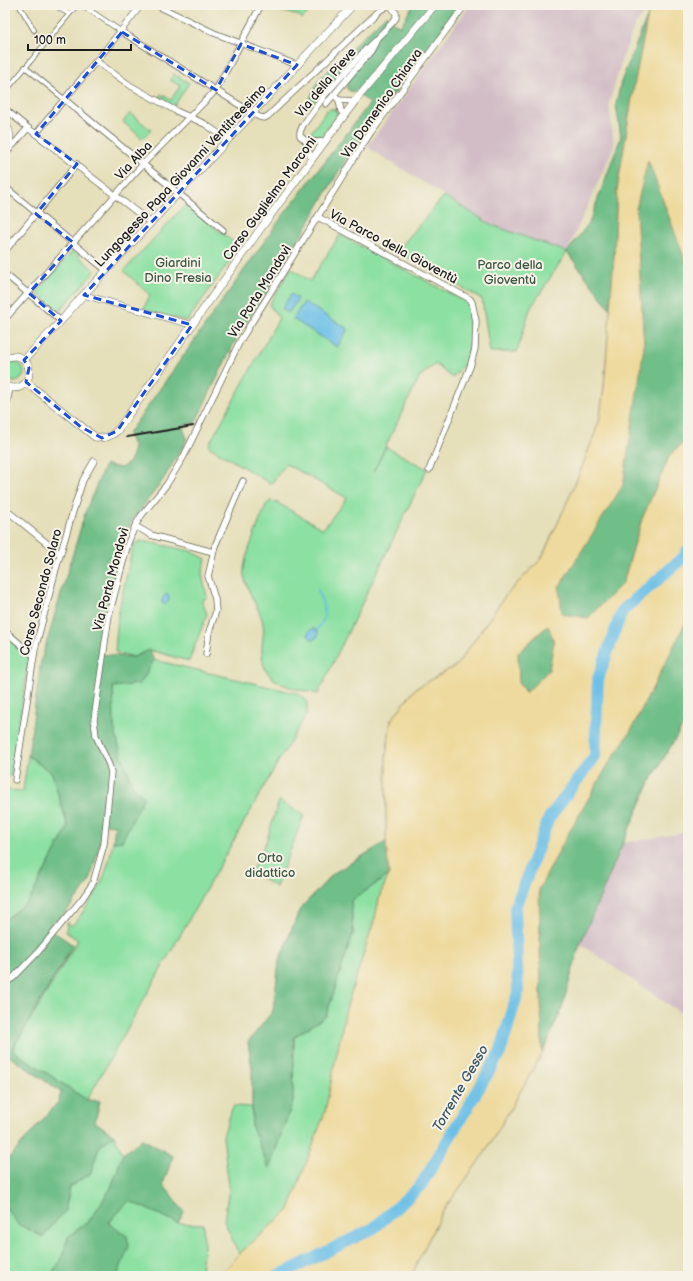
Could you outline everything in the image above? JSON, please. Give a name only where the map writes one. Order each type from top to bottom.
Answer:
[{"type":"street","points":[[19,5],[34,30]]},
{"type":"street","points":[[54,5],[69,14]]},
{"type":"street","points":[[5,92],[77,5]]},
{"type":"street","points":[[82,5],[122,32],[253,114]]},
{"type":"street","points":[[36,134],[122,32],[142,5]]},
{"type":"street","points":[[156,5],[214,33],[298,65]]},
{"type":"street","name":"Via Alba","points":[[5,319],[143,164],[216,90],[261,5]]},
{"type":"street","name":"Lungogesso Papa Giovanni Ventitreesimo","points":[[24,360],[353,5]]},
{"type":"street","name":"Via della Pieve","points":[[253,114],[264,118],[268,116],[379,11],[390,5],[396,13],[396,18],[325,95],[303,125],[300,136],[306,141],[311,160]]},
{"type":"street","name":"Corso Guglielmo Marconi","points":[[26,382],[95,437],[109,437],[117,431],[344,115],[435,5]]},
{"type":"street","name":"Via Domenico Chiarva","points":[[318,217],[371,132],[465,5]]},
{"type":"street","name":"Via della Pieve","points":[[326,104],[371,51],[378,38]]},
{"type":"street","points":[[40,39],[43,45]]},
{"type":"street","points":[[96,61],[131,86],[176,111],[205,124],[228,140]]},
{"type":"street","points":[[25,67],[223,230]]},
{"type":"street","name":"Via della Pieve","points":[[334,95],[340,100],[355,101]]},
{"type":"street","name":"Via della Pieve","points":[[340,100],[341,111],[344,115]]},
{"type":"street","points":[[5,108],[28,128],[77,164],[151,223]]},
{"type":"street","points":[[5,122],[10,135],[10,142],[5,154]]},
{"type":"street","points":[[5,154],[28,128]]},
{"type":"street","points":[[306,141],[325,141]]},
{"type":"street","points":[[5,251],[77,164]]},
{"type":"street","points":[[5,187],[107,271]]},
{"type":"street","name":"Via Parco della Gioventù","points":[[318,217],[470,299],[472,302],[476,321],[475,349],[470,368],[429,470]]},
{"type":"street","name":"Via Porta Mondovì","points":[[5,983],[13,978],[38,952],[82,898],[93,883],[99,863],[104,844],[111,772],[96,736],[94,720],[109,615],[128,543],[141,516],[167,484],[184,456],[234,351],[318,217]]},
{"type":"street","points":[[5,274],[61,321]]},
{"type":"street","points":[[84,294],[192,326]]},
{"type":"street","points":[[5,358],[15,356],[24,360],[29,368],[28,378],[21,387],[7,387],[5,412]]},
{"type":"street","name":"Corso Secondo Solaro","points":[[15,780],[34,655],[60,554],[83,480],[94,461]]},
{"type":"street","points":[[206,654],[209,632],[216,611],[215,599],[208,576],[213,552],[243,481]]},
{"type":"street","points":[[5,509],[60,554]]},
{"type":"street","points":[[135,526],[151,535],[213,552]]},
{"type":"street","points":[[5,631],[34,655]]},
{"type":"highlighted area","points":[[122,32],[216,90],[241,44],[297,65],[107,271],[84,295],[192,325],[117,431],[102,438],[81,427],[26,382],[29,368],[24,360],[61,321],[29,293],[74,243],[36,214],[77,164],[36,134]]},
{"type":"shaded area","points":[[470,5],[650,5],[634,27],[622,59],[609,104],[614,146],[567,252],[492,225],[367,147]]},
{"type":"shaded area","points":[[688,832],[688,1018],[580,944],[623,843]]},
{"type":"green space","points":[[282,5],[308,13],[302,19],[300,16],[281,11]]},
{"type":"green space","points":[[413,5],[462,5],[374,120],[339,171],[281,270],[237,337],[195,423],[183,425],[187,438],[185,443],[163,480],[131,522],[124,538],[106,612],[99,654],[134,657],[149,650],[154,660],[140,684],[113,687],[114,727],[121,754],[133,787],[144,797],[122,841],[113,842],[115,825],[103,824],[100,843],[90,880],[51,930],[73,945],[12,1050],[87,1100],[100,1101],[95,1122],[114,1135],[99,1147],[91,1173],[70,1187],[65,1211],[43,1237],[18,1224],[5,1206],[5,1163],[59,1101],[61,1092],[5,1053],[5,920],[29,901],[68,827],[52,773],[28,756],[41,661],[86,510],[105,465],[121,468],[130,462],[134,448],[128,434],[281,218],[370,103],[356,92],[352,92],[347,89],[349,79],[341,72],[312,104],[308,103],[319,79],[385,16],[388,16],[390,20],[400,27]]},
{"type":"green space","points":[[648,15],[634,86],[617,191],[610,309],[567,252],[589,223],[621,137],[616,104],[621,82]]},
{"type":"green space","points":[[174,74],[189,83],[174,106],[159,97],[161,94],[171,100],[180,86],[170,80]]},
{"type":"green space","points":[[335,109],[337,114],[322,136],[310,134],[327,110]]},
{"type":"green space","points":[[130,113],[151,130],[143,139],[123,122]]},
{"type":"green space","points":[[648,159],[688,268],[688,438],[670,455],[642,519],[623,583],[588,618],[562,614],[559,587],[584,546],[644,347],[636,209]]},
{"type":"green space","name":"Parco della Gioventù","points":[[444,196],[492,225],[567,252],[530,309],[517,352],[490,352],[482,299],[397,251]]},
{"type":"green space","name":"Giardini Dino Fresia","points":[[185,205],[240,247],[187,321],[143,310],[150,295],[124,271]]},
{"type":"green space","points":[[340,235],[466,302],[472,318],[467,361],[452,378],[436,364],[420,376],[373,472],[386,447],[427,469],[318,694],[281,684],[268,673],[264,665],[262,654],[264,631],[263,623],[244,575],[245,561],[266,505],[270,501],[276,502],[323,529],[347,498],[286,464],[271,484],[208,446],[279,318],[269,305],[291,268],[310,281]]},
{"type":"green space","points":[[73,251],[95,271],[59,312],[36,292]]},
{"type":"green space","points":[[14,362],[21,365],[24,372],[21,379],[14,382],[7,379],[4,372],[7,365]]},
{"type":"green space","points":[[143,541],[191,551],[206,559],[202,574],[207,597],[202,601],[207,614],[189,661],[149,650],[134,657],[115,652],[118,615],[132,550],[134,544]]},
{"type":"green space","points":[[688,618],[688,717],[651,780],[623,843],[580,944],[561,1011],[542,1054],[539,889],[569,832],[609,763],[630,732]]},
{"type":"green space","points":[[549,625],[554,642],[549,670],[527,693],[519,684],[518,653]]},
{"type":"green space","points":[[5,636],[29,657],[11,775],[6,779]]},
{"type":"green space","points":[[154,660],[300,694],[307,702],[307,714],[278,762],[87,1100],[12,1050],[78,940],[66,932],[67,922],[72,926],[88,906],[99,887],[107,867],[113,842],[122,841],[133,787],[121,754],[114,727],[113,686],[140,683]]},
{"type":"green space","points":[[28,756],[52,773],[68,827],[29,901],[5,920],[5,790],[23,791]]},
{"type":"green space","name":"Orto didattico","points":[[279,801],[304,815],[276,887],[251,872],[266,842]]},
{"type":"green space","points":[[386,842],[389,875],[351,901],[353,933],[326,1016],[294,1037],[293,1101],[269,1169],[252,1127],[252,1068],[248,1042],[273,1011],[279,961],[300,909],[334,873]]},
{"type":"green space","points":[[389,875],[380,895],[375,918],[346,1009],[325,1112],[289,1210],[239,1254],[224,1221],[229,1187],[223,1136],[233,1106],[252,1107],[252,1127],[269,1168],[293,1101],[294,1037],[326,1016],[353,933],[351,901]]},
{"type":"green space","points":[[114,1135],[123,1154],[111,1188],[90,1220],[68,1237],[61,1261],[49,1276],[5,1276],[5,1206],[18,1224],[65,1211],[70,1187],[90,1173],[99,1147]]},
{"type":"green space","points":[[142,1139],[173,1156],[163,1184],[184,1212],[178,1223],[129,1201],[108,1223],[127,1236],[129,1246],[118,1274],[115,1276],[49,1276],[61,1261],[68,1237],[90,1220],[111,1188],[123,1154]]},
{"type":"green space","points":[[129,1200],[178,1223],[203,1224],[204,1247],[200,1276],[115,1276],[118,1274],[108,1224]]},
{"type":"sand","points":[[654,5],[688,5],[688,268],[648,160],[636,209],[644,347],[623,485],[559,587],[562,614],[588,618],[623,583],[642,519],[670,455],[688,438],[688,618],[630,732],[609,763],[569,832],[539,889],[542,1054],[486,1151],[441,1214],[411,1276],[220,1276],[239,1254],[289,1210],[325,1112],[346,1009],[375,918],[380,895],[389,875],[386,842],[386,756],[391,720],[415,689],[457,665],[505,596],[541,559],[582,467],[599,422],[604,387],[614,258],[617,191],[634,86],[648,15]],"holes":[[[548,625],[554,642],[549,670],[526,693],[519,684],[518,653]]]},
{"type":"water","points":[[291,294],[298,299],[288,313],[282,309]]},
{"type":"water","points":[[304,302],[348,329],[337,347],[293,319]]},
{"type":"water","points":[[167,594],[169,596],[169,600],[165,605],[162,603],[162,600]]},
{"type":"water","points":[[311,629],[315,629],[317,630],[317,638],[311,639],[308,636],[308,632]]},
{"type":"waterway","name":"Torrente Gesso","points":[[278,1276],[374,1228],[421,1185],[500,1053],[518,992],[515,908],[549,818],[595,756],[598,679],[622,611],[685,556],[688,550]]},
{"type":"waterway","points":[[317,629],[321,624],[324,615],[318,590]]},
{"type":"tunnel","points":[[34,30],[40,39]]},
{"type":"railway","points":[[127,437],[193,426]]}]
